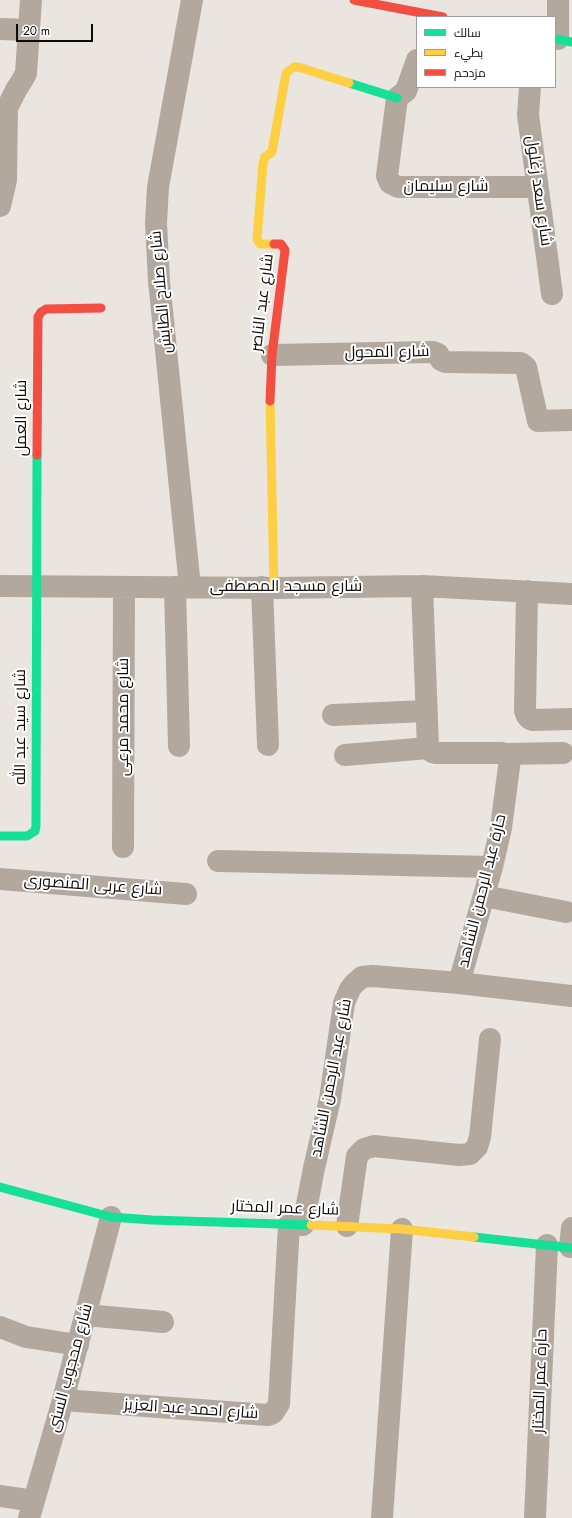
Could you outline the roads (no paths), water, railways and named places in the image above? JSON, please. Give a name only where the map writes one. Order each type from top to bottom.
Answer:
[{"type":"street","points":[[0,206],[6,180],[7,108],[26,73],[31,0]]},
{"type":"street","name":"شارع صلاح الطايش","points":[[179,746],[182,587],[156,223],[158,187],[192,0]]},
{"type":"street","points":[[354,0],[435,16]]},
{"type":"street","points":[[558,0],[562,40]]},
{"type":"street","points":[[0,29],[29,30]]},
{"type":"street","points":[[397,98],[406,92],[416,63]]},
{"type":"street","name":"شارع عبد الناصر","points":[[268,587],[270,386],[272,356],[285,250],[284,246],[281,244],[260,244],[257,239],[263,163],[265,157],[272,152],[286,73],[289,69],[298,67],[397,98]]},
{"type":"street","name":"شارع سعد زغلول","points":[[530,88],[528,115],[552,294]]},
{"type":"street","name":"شارع سليمان","points":[[397,98],[387,176],[390,183],[393,185],[398,187],[538,187]]},
{"type":"street","name":"شارع العمل","points":[[36,586],[38,317],[46,308],[101,308]]},
{"type":"street","name":"شارع المحول","points":[[272,356],[436,352],[441,360],[445,362],[521,362],[526,366],[538,421],[572,420]]},
{"type":"street","name":"شارع مسجد المصطفى","points":[[0,586],[422,586],[572,594]]},
{"type":"street","name":"شارع سيد عبد الله","points":[[0,836],[27,836],[35,831],[36,826],[36,586]]},
{"type":"street","points":[[422,586],[428,748],[432,752],[436,753],[563,753]]},
{"type":"street","name":"شارع محمد مرعى","points":[[123,847],[124,587]]},
{"type":"street","points":[[268,587],[268,745]]},
{"type":"street","points":[[527,591],[525,711],[527,716],[533,720],[572,719]]},
{"type":"street","points":[[333,715],[426,711]]},
{"type":"street","points":[[345,755],[428,748]]},
{"type":"street","name":"حارة عبد الرحمن الشاهد","points":[[459,983],[492,867],[501,828],[510,765],[510,759],[505,754]]},
{"type":"street","points":[[218,862],[492,867]]},
{"type":"street","name":"شارع عربى المنصورى","points":[[0,879],[186,894]]},
{"type":"street","points":[[484,896],[566,912]]},
{"type":"street","name":"شارع عبد الرحمن الشاهد","points":[[296,1225],[330,1099],[344,1003],[350,989],[362,977],[373,976],[459,983],[572,996]]},
{"type":"street","points":[[348,1226],[357,1156],[364,1149],[374,1146],[460,1155],[470,1154],[477,1147],[480,1137],[490,1039]]},
{"type":"street","name":"شارع عمر المختار","points":[[0,1187],[111,1217],[152,1220],[402,1229],[547,1245],[571,1241]]},
{"type":"street","name":"شارع محجوب السنى","points":[[31,1510],[63,1400],[111,1217]]},
{"type":"street","name":"شارع احمد عبد العزيز","points":[[63,1400],[261,1415],[273,1413],[279,1404],[296,1225]]},
{"type":"street","points":[[382,1518],[402,1229]]},
{"type":"street","name":"حارة عمر المختار","points":[[535,1518],[547,1245]]},
{"type":"street","points":[[86,1315],[163,1322]]},
{"type":"street","points":[[0,1327],[26,1336],[78,1345]]},
{"type":"street","points":[[0,1496],[31,1510]]}]
